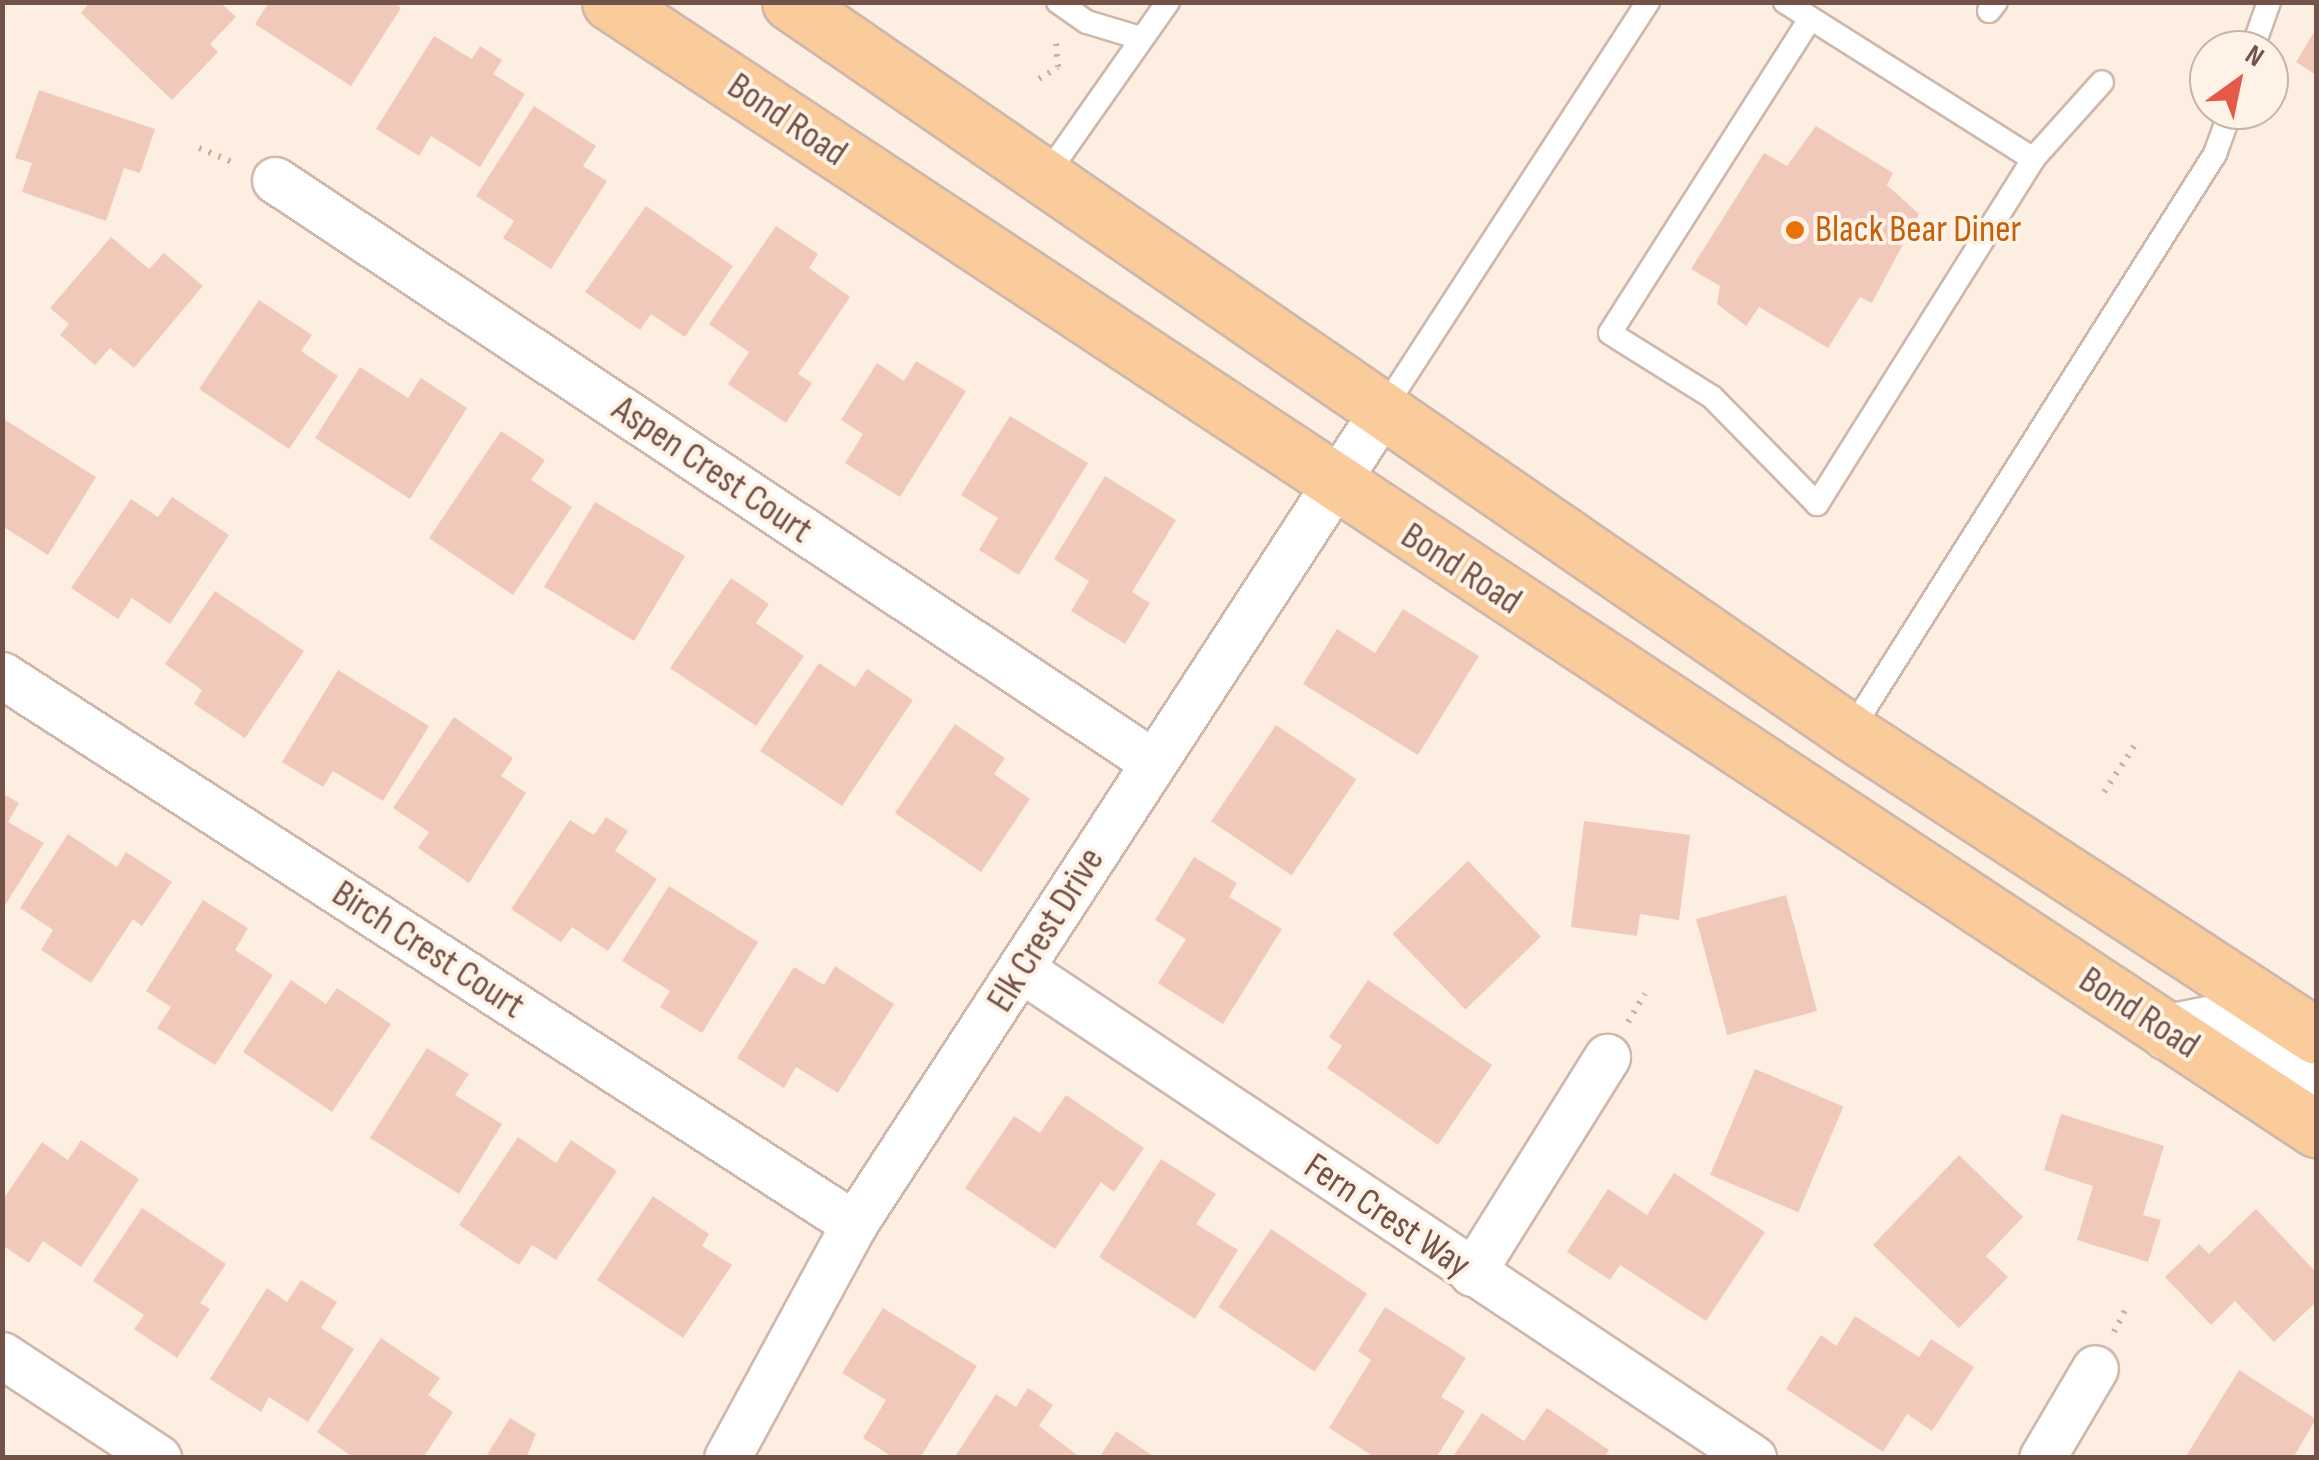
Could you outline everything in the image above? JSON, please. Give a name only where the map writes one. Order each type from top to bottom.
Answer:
[{"type":"main road","name":"Bond Road","points":[[610,2],[1330,484],[2316,1129]]},
{"type":"main road","name":"Bond Road","points":[[790,2],[1850,732],[2316,1036]]},
{"type":"main road","points":[[2168,1032],[2218,1022],[2316,1071]]},
{"type":"street","name":"Aspen Crest Court","points":[[275,180],[1150,760]]},
{"type":"street","name":"Elk Crest Drive","points":[[731,1456],[854,1224],[1024,970],[1150,760],[1330,484],[1382,413]]},
{"type":"street","name":"Birch Crest Court","points":[[2,675],[854,1224]]},
{"type":"street","name":"Fern Crest Way","points":[[1024,970],[1753,1458]]},
{"type":"street","points":[[1472,1273],[1607,1057]]},
{"type":"street","points":[[2,1355],[158,1458]]},
{"type":"street","points":[[2042,1458],[2096,1368]]},
{"type":"lane","points":[[1058,2],[1087,22],[1140,38]]},
{"type":"lane","points":[[1045,177],[1168,2]]},
{"type":"lane","points":[[1382,413],[1648,2]]},
{"type":"lane","points":[[1785,2],[2032,158]]},
{"type":"lane","points":[[2259,30],[2269,2]]},
{"type":"lane","points":[[1810,18],[1610,332],[1712,397],[1817,504],[2032,158],[2102,82]]},
{"type":"lane","points":[[1850,732],[2216,154],[2224,130]]},
{"type":"path","points":[[1039,78],[1058,67],[1059,45],[1045,32]]},
{"type":"path","points":[[2104,792],[2135,745]]},
{"type":"building","points":[[90,2],[220,2],[236,17],[210,44],[218,52],[172,100],[81,13]]},
{"type":"building","points":[[269,2],[393,2],[401,8],[351,86],[255,24]]},
{"type":"building","points":[[2316,29],[2316,75],[2296,62]]},
{"type":"building","points":[[434,36],[472,59],[480,46],[502,60],[493,74],[525,94],[480,167],[431,136],[419,156],[376,129]]},
{"type":"building","points":[[39,90],[155,129],[140,173],[124,168],[106,221],[22,192],[32,163],[15,158]]},
{"type":"building","points":[[534,106],[596,146],[583,166],[607,181],[551,269],[503,238],[514,221],[476,196]]},
{"type":"building","points":[[1816,126],[1893,173],[1887,185],[1919,214],[1872,303],[1860,297],[1828,348],[1759,307],[1746,326],[1717,304],[1720,286],[1691,269],[1764,153],[1787,166]]},
{"type":"building","points":[[646,206],[733,266],[685,337],[651,314],[640,330],[585,292]]},
{"type":"building","points":[[776,226],[818,254],[809,268],[850,297],[798,374],[812,383],[786,423],[728,384],[749,352],[709,324]]},
{"type":"building","points":[[111,237],[149,269],[164,253],[203,286],[134,368],[110,348],[95,365],[60,335],[69,324],[50,308]]},
{"type":"building","points":[[259,300],[312,335],[301,351],[338,376],[289,449],[199,389]]},
{"type":"building","points":[[916,361],[966,391],[900,497],[845,463],[863,434],[841,420],[877,363],[904,381]]},
{"type":"building","points":[[360,367],[408,398],[421,378],[467,408],[410,499],[315,438]]},
{"type":"building","points":[[1010,416],[1088,463],[1019,575],[979,550],[998,518],[961,495]]},
{"type":"building","points":[[2,418],[96,477],[48,555],[2,526]]},
{"type":"building","points":[[501,431],[545,460],[531,480],[572,507],[513,595],[429,538]]},
{"type":"building","points":[[1105,476],[1176,520],[1132,592],[1150,603],[1125,644],[1071,611],[1089,581],[1054,559]]},
{"type":"building","points":[[172,497],[229,535],[170,624],[132,598],[118,619],[71,588],[131,499],[158,517]]},
{"type":"building","points":[[595,502],[685,556],[634,641],[544,587]]},
{"type":"building","points":[[731,578],[769,604],[756,623],[804,656],[756,726],[670,668]]},
{"type":"building","points":[[215,591],[304,651],[245,738],[194,704],[202,690],[165,664]]},
{"type":"building","points":[[1403,609],[1479,656],[1418,755],[1303,684],[1337,629],[1375,653]]},
{"type":"building","points":[[819,663],[855,687],[867,669],[913,700],[842,806],[760,751]]},
{"type":"building","points":[[338,670],[429,726],[383,801],[333,771],[323,787],[282,762]]},
{"type":"building","points":[[454,717],[513,758],[501,776],[526,793],[469,883],[418,848],[429,832],[393,808]]},
{"type":"building","points":[[955,724],[1005,758],[994,774],[1030,799],[981,872],[895,813]]},
{"type":"building","points":[[1276,725],[1356,779],[1292,875],[1211,821]]},
{"type":"building","points":[[2,793],[19,803],[8,822],[44,843],[2,910]]},
{"type":"building","points":[[606,817],[628,831],[615,851],[657,879],[608,951],[572,927],[561,942],[511,909],[570,820],[594,835]]},
{"type":"building","points":[[1584,821],[1690,835],[1679,920],[1640,914],[1637,936],[1571,927]]},
{"type":"building","points":[[68,834],[117,867],[126,852],[172,882],[142,926],[133,919],[91,983],[41,950],[53,930],[20,908]]},
{"type":"building","points":[[1194,857],[1237,883],[1229,897],[1282,929],[1223,1024],[1158,983],[1186,939],[1155,920]]},
{"type":"building","points":[[1468,861],[1541,937],[1465,1009],[1392,934]]},
{"type":"building","points":[[669,886],[758,942],[702,1033],[660,1007],[670,991],[622,961]]},
{"type":"building","points":[[1786,895],[1817,1011],[1727,1035],[1696,919]]},
{"type":"building","points":[[203,900],[248,928],[235,950],[273,975],[215,1065],[157,1028],[171,1007],[146,991]]},
{"type":"building","points":[[835,966],[894,1004],[838,1093],[796,1067],[784,1088],[737,1058],[794,967],[824,985]]},
{"type":"building","points":[[291,980],[326,1004],[337,988],[391,1024],[332,1112],[243,1052]]},
{"type":"building","points":[[1368,980],[1492,1065],[1438,1145],[1327,1068],[1342,1046],[1329,1037]]},
{"type":"building","points":[[427,1048],[469,1074],[455,1095],[502,1124],[459,1194],[370,1138]]},
{"type":"building","points":[[1755,1069],[1843,1107],[1798,1212],[1710,1175]]},
{"type":"building","points":[[1066,1095],[1144,1148],[1114,1192],[1101,1182],[1055,1249],[965,1188],[1014,1116],[1040,1133]]},
{"type":"building","points":[[2061,1114],[2164,1146],[2143,1215],[2161,1220],[2148,1262],[2077,1240],[2093,1186],[2044,1170]]},
{"type":"building","points":[[518,1137],[556,1163],[571,1140],[617,1171],[556,1260],[532,1245],[519,1265],[459,1225]]},
{"type":"building","points":[[81,1140],[139,1179],[81,1267],[43,1241],[29,1263],[2,1245],[2,1201],[42,1142],[68,1160]]},
{"type":"building","points":[[1959,1155],[2023,1217],[1986,1256],[2008,1277],[1959,1328],[1873,1245]]},
{"type":"building","points":[[1161,1159],[1216,1194],[1196,1224],[1238,1250],[1195,1319],[1099,1257]]},
{"type":"building","points":[[1674,1173],[1765,1232],[1706,1321],[1620,1265],[1610,1280],[1567,1252],[1608,1189],[1647,1215]]},
{"type":"building","points":[[653,1196],[709,1234],[702,1246],[732,1265],[683,1338],[597,1280]]},
{"type":"building","points":[[142,1208],[226,1264],[200,1303],[210,1309],[177,1358],[134,1329],[144,1315],[93,1281]]},
{"type":"building","points":[[2256,1209],[2316,1272],[2316,1302],[2274,1342],[2235,1301],[2211,1325],[2165,1277],[2199,1244],[2209,1254]]},
{"type":"building","points":[[1271,1229],[1367,1294],[1315,1372],[1218,1307]]},
{"type":"building","points":[[301,1280],[337,1302],[321,1328],[354,1349],[308,1422],[269,1397],[261,1412],[210,1379],[267,1288],[287,1302]]},
{"type":"building","points":[[1385,1307],[1466,1358],[1441,1397],[1465,1411],[1436,1458],[1376,1458],[1329,1428],[1371,1360],[1358,1351]]},
{"type":"building","points":[[883,1308],[977,1366],[920,1458],[894,1458],[863,1438],[886,1400],[842,1373]]},
{"type":"building","points":[[1855,1316],[1919,1357],[1931,1339],[1974,1367],[1932,1431],[1907,1414],[1883,1452],[1786,1389],[1821,1335],[1836,1346]]},
{"type":"building","points":[[381,1338],[440,1378],[428,1395],[453,1412],[423,1458],[354,1458],[317,1432]]},
{"type":"building","points":[[2239,1370],[2316,1419],[2293,1458],[2185,1458]]},
{"type":"building","points":[[1028,1388],[1053,1405],[1039,1426],[1081,1458],[954,1458],[996,1394],[1016,1407]]},
{"type":"building","points":[[1547,1408],[1609,1450],[1604,1458],[1452,1458],[1482,1413],[1524,1441]]},
{"type":"building","points":[[510,1418],[536,1434],[526,1458],[485,1458]]},
{"type":"building","points":[[1116,1431],[1156,1458],[1099,1458]]},
{"type":"place","name":"Black Bear Diner","points":[[1795,230]]}]
